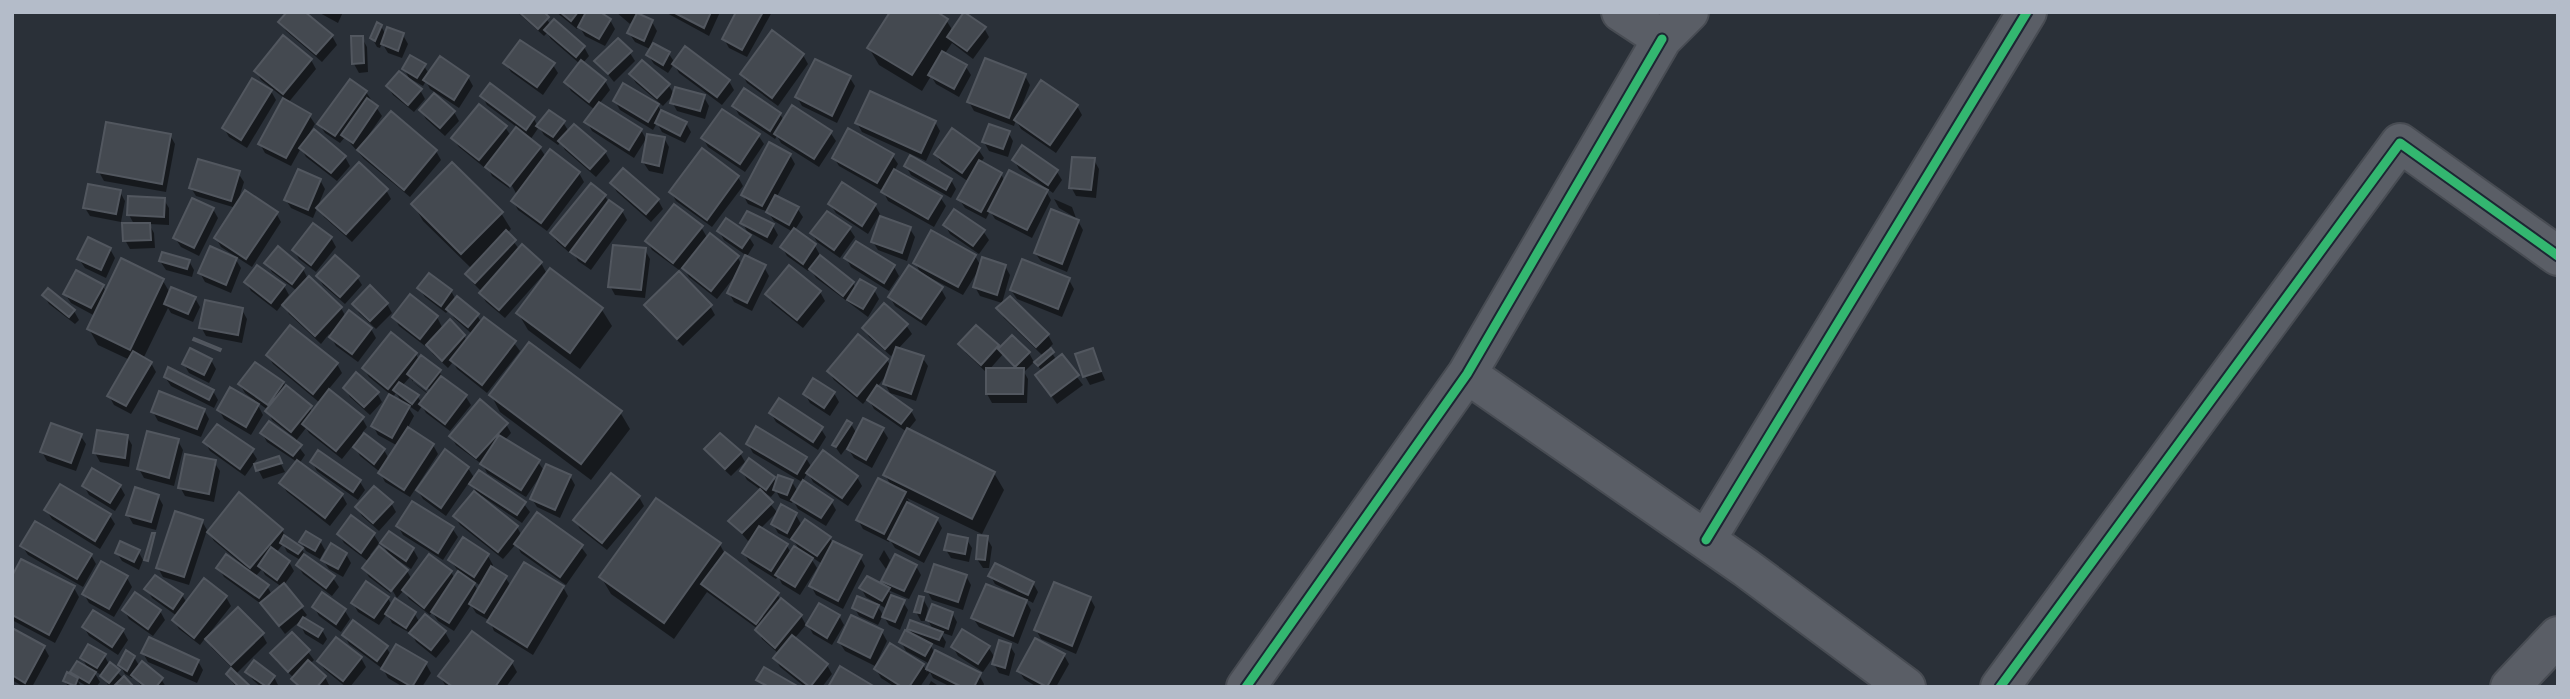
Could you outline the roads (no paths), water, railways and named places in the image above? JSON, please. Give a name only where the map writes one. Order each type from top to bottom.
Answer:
[{"type":"street","points":[[1621,12],[1662,39]]},
{"type":"street","points":[[1246,687],[1467,374],[1662,39],[1689,12]]},
{"type":"street","points":[[1706,540],[2027,12]]},
{"type":"street","points":[[2000,687],[2400,143],[2558,256]]},
{"type":"street","points":[[1467,374],[1706,540],[1906,687]]},
{"type":"street","points":[[2510,687],[2558,636]]}]
